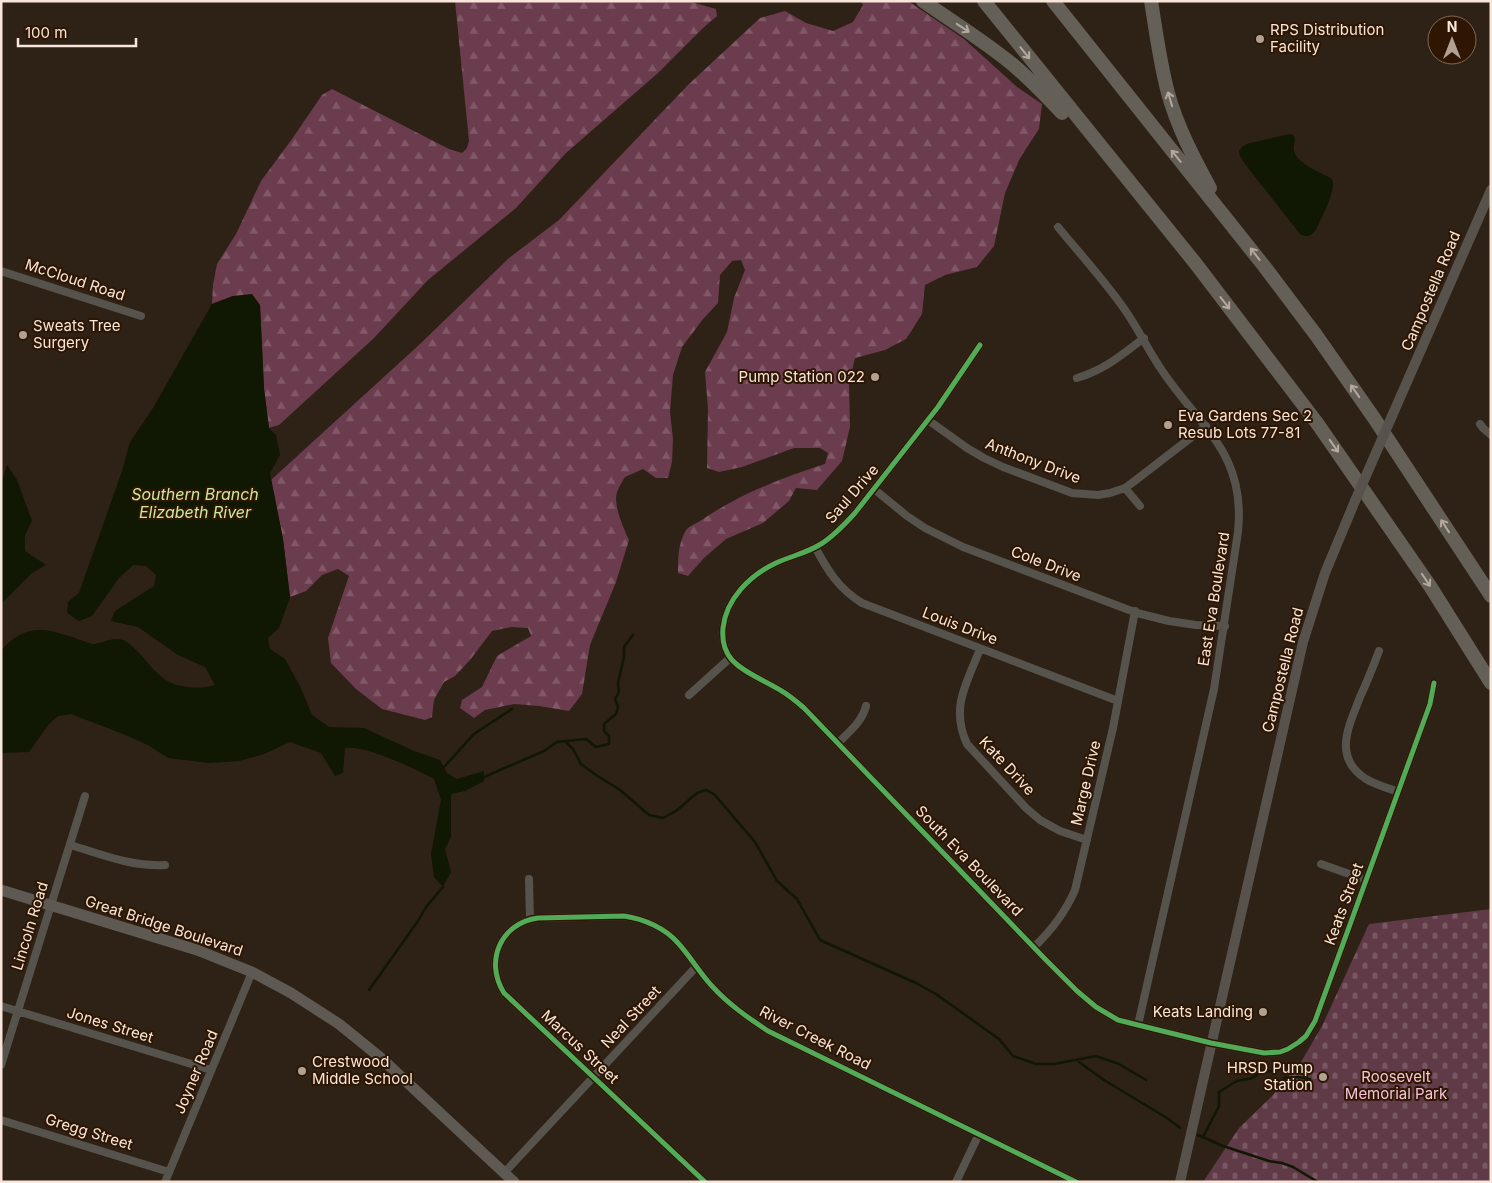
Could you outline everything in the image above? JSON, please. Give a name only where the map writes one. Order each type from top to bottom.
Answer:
[{"type":"highway","points":[[923,1],[994,50],[1025,75],[1069,120],[1196,264]]},
{"type":"highway","points":[[984,1],[1196,264],[1317,422],[1430,586],[1491,683]]},
{"type":"highway","points":[[1053,1],[1229,221],[1348,380],[1491,596]]},
{"type":"highway","points":[[1151,1],[1163,70],[1174,111],[1196,163],[1229,221]]},
{"type":"main road","name":"Campostella Road","points":[[1180,1182],[1303,642],[1325,573],[1491,190]]},
{"type":"main road","name":"Great Bridge Boulevard","points":[[1,890],[197,950],[252,972],[317,1009],[351,1033],[403,1077],[514,1182]]},
{"type":"street","name":"East Eva Boulevard","points":[[1058,227],[1124,308],[1171,384],[1220,446],[1228,459],[1235,478],[1240,512],[1225,626],[1212,698],[1138,1025]]},
{"type":"street","name":"McCloud Road","points":[[1,271],[141,316]]},
{"type":"street","points":[[1077,378],[1092,374],[1107,366],[1144,338]]},
{"type":"street","name":"Saul Drive","points":[[730,658],[722,633],[727,609],[736,595],[750,581],[777,562],[803,553],[826,540],[855,514],[928,420],[980,346]]},
{"type":"street","name":"Anthony Drive","points":[[928,420],[967,448],[1003,467],[1077,494],[1098,495],[1125,488],[1206,426]]},
{"type":"street","points":[[1480,424],[1491,435]]},
{"type":"street","points":[[1125,488],[1140,506]]},
{"type":"street","name":"Cole Drive","points":[[874,490],[907,516],[963,547],[1135,612],[1169,621],[1196,625],[1225,626]]},
{"type":"street","name":"Louis Drive","points":[[815,547],[837,583],[853,598],[862,603],[1118,701]]},
{"type":"street","name":"Marge Drive","points":[[1034,947],[1056,924],[1070,901],[1080,874],[1118,701],[1135,612]]},
{"type":"street","name":"Kate Drive","points":[[980,649],[959,708],[960,726],[967,744],[1026,808],[1040,820],[1060,831],[1087,840]]},
{"type":"street","points":[[1379,651],[1347,731],[1346,746],[1350,762],[1358,773],[1373,783],[1398,792]]},
{"type":"street","points":[[689,695],[730,658]]},
{"type":"street","name":"South Eva Boulevard","points":[[730,658],[737,665],[794,699],[1090,1003],[1118,1020],[1211,1043]]},
{"type":"street","name":"Keats Street","points":[[1211,1043],[1249,1051],[1272,1053],[1288,1049],[1306,1036],[1315,1021],[1430,704],[1434,683]]},
{"type":"street","points":[[838,743],[859,722],[866,706]]},
{"type":"street","name":"Lincoln Road","points":[[1,1065],[85,796]]},
{"type":"street","points":[[70,844],[130,864],[165,865]]},
{"type":"street","points":[[1321,864],[1366,880]]},
{"type":"street","points":[[529,879],[530,920]]},
{"type":"street","name":"River Creek Road","points":[[530,920],[538,918],[624,916],[649,922],[674,939],[711,985],[733,1007],[768,1031],[1076,1182]]},
{"type":"street","name":"Marcus Street","points":[[530,920],[512,929],[502,941],[497,952],[496,976],[501,987],[512,1000],[704,1182]]},
{"type":"street","name":"Neal Street","points":[[504,1172],[696,967]]},
{"type":"street","name":"Joyner Road","points":[[165,1182],[252,972]]},
{"type":"street","name":"Jones Street","points":[[1,1006],[211,1070]]},
{"type":"street","name":"Gregg Street","points":[[1,1120],[169,1172]]},
{"type":"street","points":[[956,1182],[979,1134]]},
{"type":"green space","points":[[455,1],[688,1],[716,9],[717,16],[658,73],[566,153],[516,208],[428,280],[374,338],[279,425],[269,428],[264,389],[260,305],[233,296],[212,304],[217,264],[236,234],[261,181],[322,95],[332,89],[449,149],[462,153],[467,148],[469,141]]},
{"type":"green space","points":[[861,1],[908,1],[964,39],[1017,87],[1042,104],[1039,129],[1020,158],[1005,193],[994,246],[977,267],[945,275],[925,285],[922,314],[906,339],[885,350],[855,358],[849,383],[850,427],[842,461],[817,490],[796,488],[789,501],[763,523],[726,539],[704,558],[688,576],[678,573],[680,547],[687,529],[745,495],[776,481],[825,464],[828,453],[820,448],[794,448],[742,467],[719,472],[707,468],[708,409],[705,372],[727,332],[734,298],[745,270],[741,260],[732,261],[720,275],[718,303],[682,347],[673,375],[670,412],[673,439],[672,462],[668,478],[656,478],[643,469],[625,477],[617,492],[617,509],[629,540],[616,582],[590,645],[582,694],[569,711],[514,704],[485,710],[474,718],[460,708],[462,700],[482,687],[497,656],[531,636],[528,628],[511,627],[492,631],[455,676],[444,682],[434,700],[432,717],[425,720],[382,709],[356,689],[331,663],[328,638],[349,576],[338,569],[322,575],[306,591],[290,597],[283,539],[271,480],[420,344],[509,258],[559,220],[688,85],[760,18],[785,11],[806,23],[833,31],[853,22],[863,5]]},
{"type":"green space","name":"Roosevelt Memorial Park","points":[[1491,909],[1491,1182],[1203,1182],[1239,1128],[1272,1096],[1301,1062],[1322,1026],[1369,924]]},
{"type":"water","points":[[1289,134],[1295,138],[1294,150],[1299,159],[1332,179],[1333,184],[1328,204],[1316,230],[1309,236],[1300,234],[1245,164],[1239,151],[1247,144]]},
{"type":"water","name":"Southern Branch Elizabeth River","points":[[252,294],[260,305],[264,389],[269,428],[276,435],[280,455],[270,473],[283,539],[290,597],[279,628],[268,638],[270,649],[285,659],[300,686],[312,715],[329,727],[364,728],[414,751],[440,760],[447,773],[457,779],[484,771],[484,781],[465,791],[451,794],[451,837],[445,849],[451,872],[443,887],[434,877],[431,854],[441,800],[434,779],[403,764],[365,750],[345,748],[343,773],[335,776],[321,753],[290,742],[264,754],[239,761],[209,763],[168,758],[148,745],[71,714],[58,716],[49,724],[29,752],[1,753],[1,651],[12,640],[23,634],[44,630],[92,644],[115,639],[123,640],[133,647],[157,673],[168,681],[188,687],[209,687],[215,685],[205,667],[178,655],[138,627],[111,621],[115,611],[154,586],[156,575],[146,566],[133,565],[119,578],[92,616],[79,621],[67,613],[68,602],[79,593],[122,471],[130,442],[153,408],[212,304],[233,296]]},
{"type":"water","points":[[7,465],[17,480],[32,521],[25,535],[25,551],[46,565],[32,573],[1,604],[1,485]]},
{"type":"waterway","points":[[566,741],[586,739],[596,747],[609,744],[609,736],[604,731],[604,724],[616,714],[618,707],[615,699],[619,692],[618,683],[624,657],[624,647],[633,635]]},
{"type":"waterway","points":[[444,767],[474,734],[512,709]]},
{"type":"waterway","points":[[484,777],[544,751],[557,742],[565,741],[573,749],[581,764],[620,790],[649,815],[663,818],[676,811],[697,793],[706,790],[714,794],[755,842],[777,881],[797,899],[820,940],[916,983],[936,994],[999,1039],[1013,1056],[1036,1064],[1054,1064],[1096,1056],[1119,1064],[1146,1080]]},
{"type":"waterway","points":[[369,990],[426,907],[443,887]]},
{"type":"waterway","points":[[1077,1059],[1104,1080],[1167,1118],[1180,1128]]},
{"type":"waterway","points":[[1203,1137],[1219,1106],[1219,1092],[1237,1081],[1252,1078],[1260,1072],[1274,1071]]},
{"type":"waterway","points":[[1284,1078],[1298,1077],[1310,1079]]},
{"type":"waterway","points":[[1198,1135],[1223,1146],[1293,1167],[1318,1182]]},
{"type":"cycle path","points":[[980,345],[938,407],[843,526],[816,547],[766,568],[741,589],[734,598],[725,617],[723,641],[727,653],[737,665],[748,673],[774,686],[804,708],[1045,959],[1096,1007],[1118,1020],[1211,1043],[1264,1053],[1280,1052],[1288,1049],[1306,1036],[1315,1021],[1430,704],[1434,683]]},
{"type":"cycle path","points":[[705,1182],[504,993],[498,981],[496,957],[500,945],[514,927],[525,921],[538,918],[624,916],[654,925],[678,943],[717,992],[768,1031],[1076,1182]]},
{"type":"place","name":"RPS Distribution Facility","points":[[1260,39]]},
{"type":"place","name":"Sweats Tree Surgery","points":[[23,335]]},
{"type":"place","name":"Pump Station 022","points":[[875,377]]},
{"type":"place","name":"Eva Gardens Sec 2 Resub Lots 77-81","points":[[1168,425]]},
{"type":"place","name":"Keats Landing","points":[[1263,1012]]},
{"type":"place","name":"Crestwood Middle School","points":[[302,1071]]},
{"type":"place","name":"HRSD Pump Station","points":[[1323,1077]]}]
